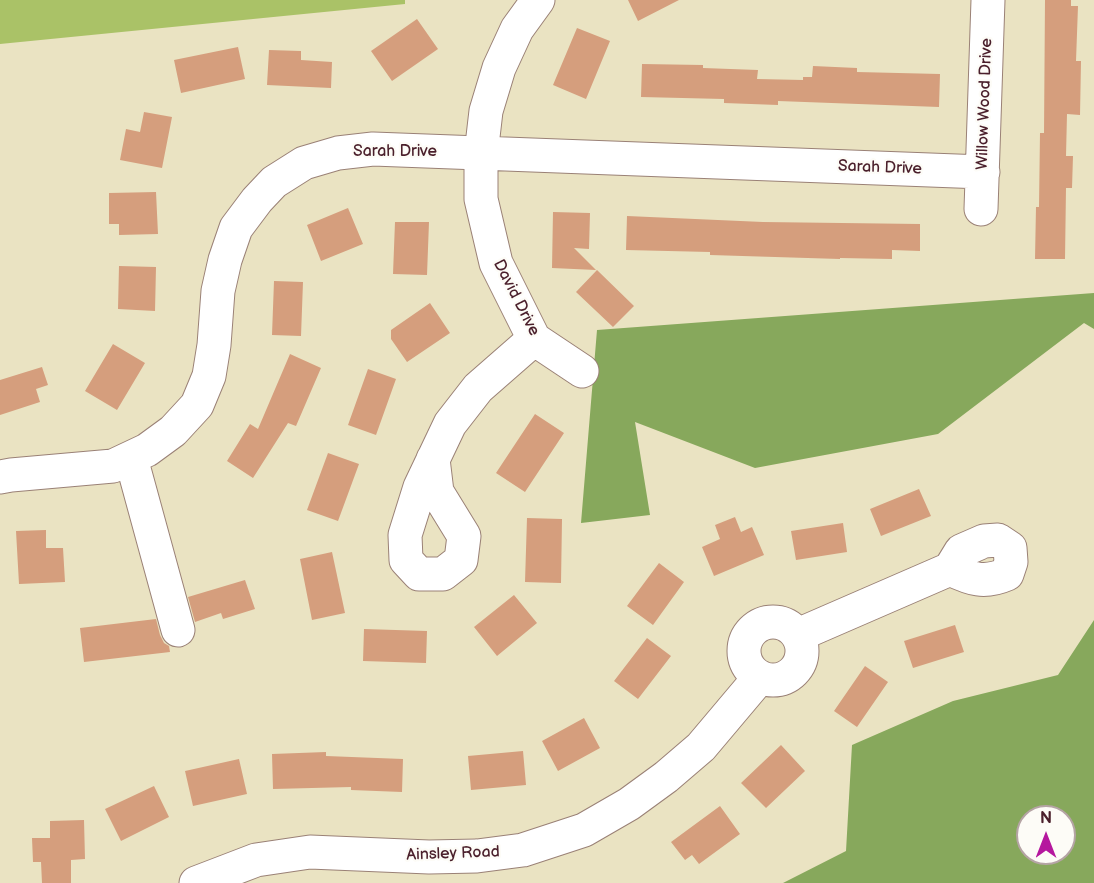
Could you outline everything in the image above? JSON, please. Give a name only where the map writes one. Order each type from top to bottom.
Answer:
[{"type":"street","name":"David Drive","points":[[537,0],[518,29],[499,68],[486,111],[481,154],[481,200],[496,263],[534,339],[582,371]]},
{"type":"street","name":"Willow Wood Drive","points":[[981,208],[988,0]]},
{"type":"street","name":"Sarah Drive","points":[[0,477],[113,466],[147,450],[172,431],[197,405],[208,376],[214,345],[218,291],[236,228],[274,182],[304,163],[338,153],[373,149],[983,172]]},
{"type":"street","points":[[433,459],[450,424],[478,388],[534,339]]},
{"type":"street","points":[[130,458],[178,630]]},
{"type":"street","points":[[798,635],[950,569]]},
{"type":"street","points":[[770,621],[779,622],[788,625],[798,635],[803,650],[801,660],[789,675],[770,680],[760,677],[747,664],[744,645],[753,629],[760,624],[770,621]]},
{"type":"street","name":"Ainsley Road","points":[[196,883],[256,860],[310,852],[429,870],[477,856],[523,850],[584,830],[629,804],[701,747],[760,677]]},
{"type":"green space","points":[[0,0],[405,0],[405,4],[0,44]]},
{"type":"green space","points":[[1094,293],[1094,329],[1084,323],[938,434],[755,468],[635,422],[650,515],[581,523],[597,330]]},
{"type":"green space","points":[[1094,620],[1094,883],[783,883],[846,851],[852,745],[953,701],[1058,675]]},
{"type":"building","points":[[628,0],[679,0],[638,21]]},
{"type":"building","points":[[1045,0],[1071,0],[1071,6],[1078,6],[1076,61],[1081,61],[1080,115],[1067,114],[1066,156],[1073,156],[1072,188],[1066,188],[1065,259],[1035,259],[1036,207],[1039,207],[1040,133],[1044,133]]},
{"type":"building","points":[[417,19],[438,49],[392,81],[371,51]]},
{"type":"building","points":[[577,28],[610,41],[586,99],[553,85]]},
{"type":"building","points":[[238,47],[245,79],[181,93],[174,60]]},
{"type":"building","points":[[269,50],[301,51],[301,60],[332,62],[331,88],[267,85]]},
{"type":"building","points":[[642,64],[703,65],[703,68],[758,70],[757,79],[803,80],[803,77],[812,77],[813,66],[857,68],[857,72],[940,74],[939,107],[778,101],[778,105],[724,103],[724,99],[641,97]]},
{"type":"building","points":[[144,112],[172,117],[162,168],[120,160],[126,129],[140,132]]},
{"type":"building","points":[[156,192],[158,234],[119,235],[119,224],[109,224],[109,193]]},
{"type":"building","points":[[348,208],[363,244],[321,261],[307,225]]},
{"type":"building","points":[[553,212],[590,213],[589,249],[574,248],[596,270],[552,268]]},
{"type":"building","points":[[627,216],[763,222],[920,224],[920,251],[892,250],[892,259],[840,259],[626,250]]},
{"type":"building","points":[[395,222],[429,222],[427,275],[393,274]]},
{"type":"building","points":[[119,266],[156,267],[155,311],[118,309]]},
{"type":"building","points":[[597,270],[634,306],[613,327],[576,292]]},
{"type":"building","points":[[274,281],[303,282],[301,336],[272,335]]},
{"type":"building","points":[[430,303],[450,333],[407,362],[391,339],[391,330]]},
{"type":"building","points":[[113,344],[145,363],[117,410],[85,391]]},
{"type":"building","points":[[290,354],[321,368],[296,426],[288,423],[253,478],[227,461],[250,424],[258,429]]},
{"type":"building","points":[[42,367],[48,385],[36,389],[40,402],[0,415],[0,380]]},
{"type":"building","points":[[368,369],[396,379],[376,435],[348,425]]},
{"type":"building","points":[[535,414],[564,433],[525,492],[496,473]]},
{"type":"building","points":[[328,453],[359,464],[338,521],[307,510]]},
{"type":"building","points":[[919,489],[931,516],[881,536],[870,509]]},
{"type":"building","points":[[735,517],[741,532],[752,527],[764,555],[714,576],[702,547],[720,539],[715,525]]},
{"type":"building","points":[[527,518],[562,519],[561,583],[525,582]]},
{"type":"building","points":[[843,523],[847,552],[796,560],[791,531]]},
{"type":"building","points":[[46,530],[46,548],[63,548],[65,582],[19,584],[16,531]]},
{"type":"building","points":[[332,552],[345,613],[312,620],[300,559]]},
{"type":"building","points":[[659,563],[684,582],[653,625],[627,606]]},
{"type":"building","points":[[245,580],[255,609],[223,619],[221,613],[195,622],[188,597]]},
{"type":"building","points":[[514,595],[537,623],[497,656],[474,627]]},
{"type":"building","points":[[156,619],[160,635],[164,643],[169,646],[170,652],[84,662],[80,628]]},
{"type":"building","points":[[955,625],[964,652],[913,668],[904,641]]},
{"type":"building","points":[[364,629],[427,631],[426,663],[363,661]]},
{"type":"building","points":[[647,638],[671,656],[638,699],[614,681]]},
{"type":"building","points":[[865,666],[888,682],[857,727],[834,711]]},
{"type":"building","points":[[584,718],[600,748],[558,771],[542,741]]},
{"type":"building","points":[[781,745],[805,771],[766,808],[741,783]]},
{"type":"building","points":[[523,751],[526,785],[471,790],[468,756]]},
{"type":"building","points":[[326,752],[326,756],[403,759],[402,792],[351,790],[351,787],[273,789],[272,754]]},
{"type":"building","points":[[239,759],[247,794],[193,806],[185,771]]},
{"type":"building","points":[[154,786],[169,817],[121,841],[105,809]]},
{"type":"building","points":[[720,806],[740,834],[699,864],[692,855],[685,860],[671,842]]},
{"type":"building","points":[[84,820],[85,859],[71,860],[71,883],[42,883],[41,862],[33,862],[32,838],[50,838],[50,821]]}]
